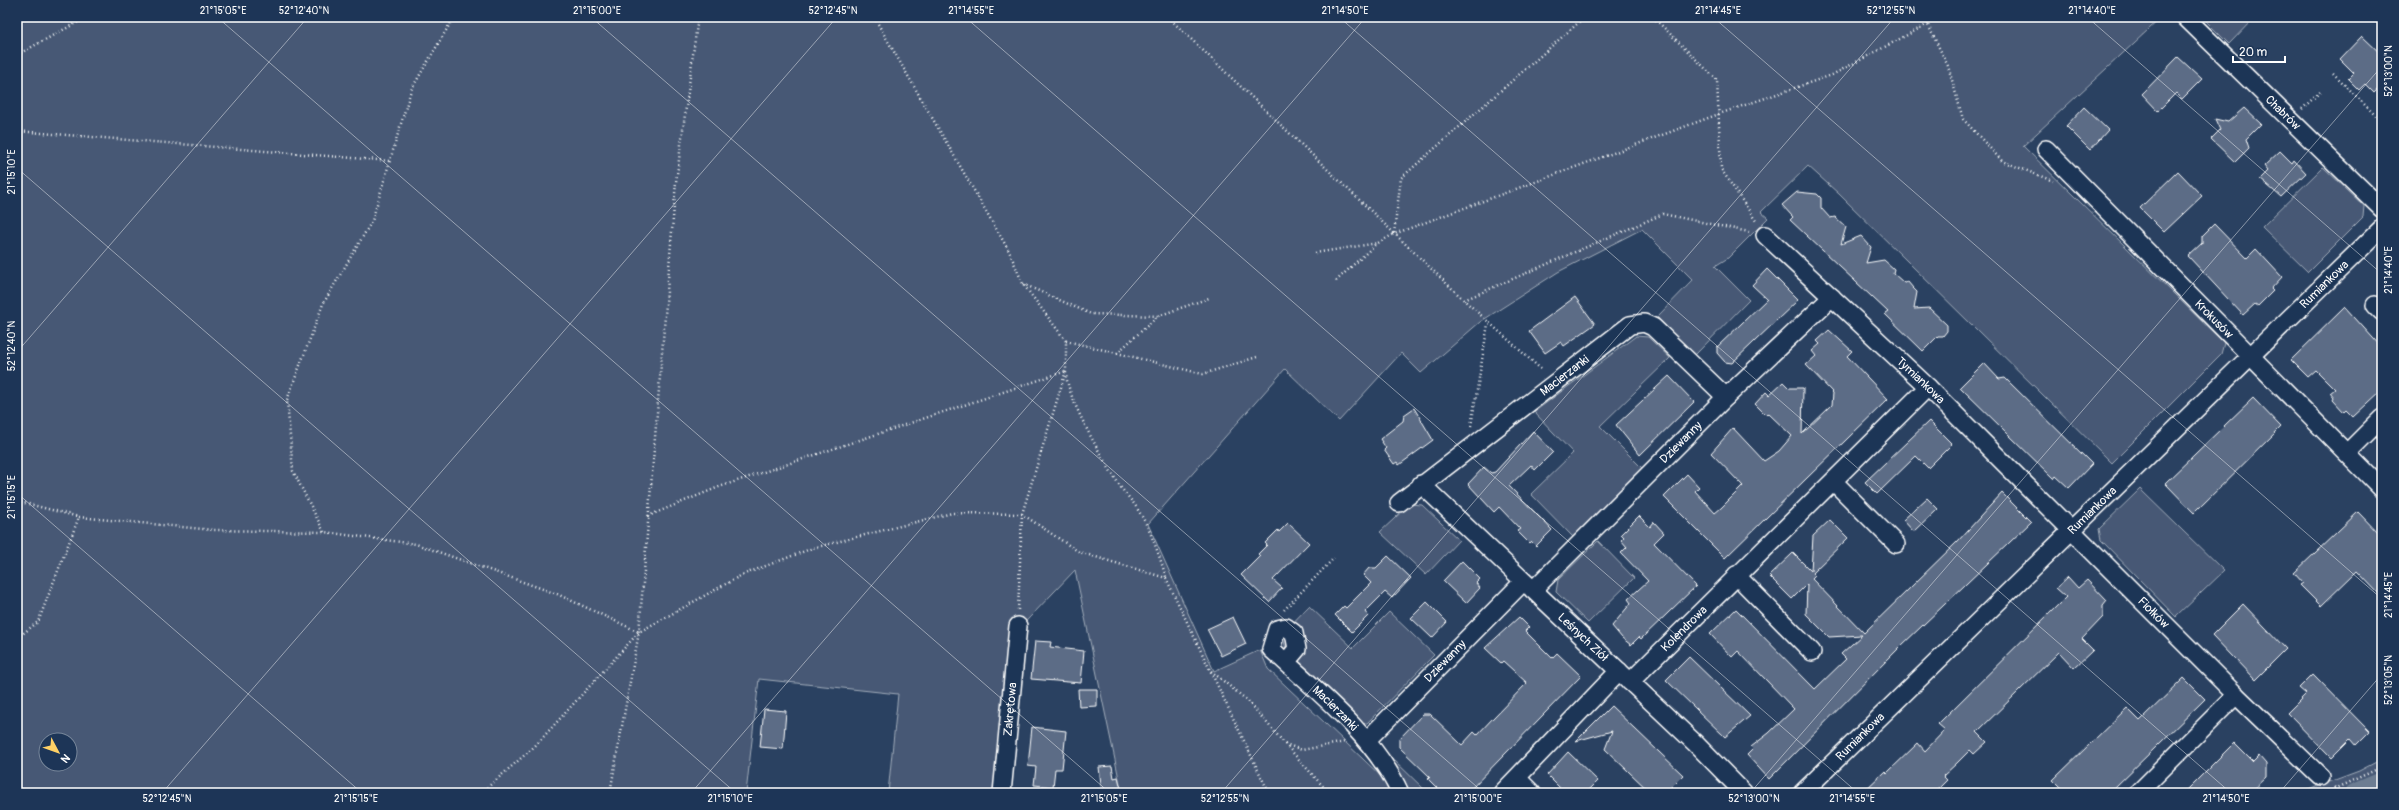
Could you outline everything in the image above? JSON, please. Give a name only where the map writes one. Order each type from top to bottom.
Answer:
[{"type":"street","name":"Chabrów","points":[[2185,17],[2382,208]]},
{"type":"street","name":"Krokusów","points":[[2046,149],[2382,489]]},
{"type":"street","name":"Rumiankowa","points":[[1802,793],[2382,228]]},
{"type":"street","name":"Tymiankowa","points":[[1765,235],[1928,388],[2072,531]]},
{"type":"street","name":"Dziewanny","points":[[1366,739],[1832,297]]},
{"type":"street","name":"Macierzanki","points":[[1399,503],[1467,448],[1630,324],[1644,323],[1653,326],[1726,397]]},
{"type":"street","name":"Kolendrowa","points":[[1502,793],[1625,676],[1736,575],[1834,482],[1928,388]]},
{"type":"street","points":[[2347,453],[2382,418]]},
{"type":"street","points":[[1834,482],[1896,544]]},
{"type":"street","name":"Leśnych Ziół","points":[[1421,484],[1625,676],[1744,793]]},
{"type":"street","name":"Fiołków","points":[[2072,531],[2325,784]]},
{"type":"street","points":[[1736,575],[1812,652]]},
{"type":"street","name":"Zakrętowa","points":[[1002,793],[1018,626]]},
{"type":"street","name":"Macierzanki","points":[[1277,629],[1272,649],[1366,739],[1393,777],[1400,793]]},
{"type":"street","points":[[2138,793],[2236,695]]},
{"type":"street","points":[[1517,778],[1532,793]]},
{"type":"path","points":[[17,55],[87,17]]},
{"type":"path","points":[[324,532],[293,471],[287,400],[323,304],[372,221],[411,90],[454,17]]},
{"type":"path","points":[[610,793],[639,632],[676,182],[698,17]]},
{"type":"path","points":[[874,17],[1009,251],[1023,284],[1066,341],[1065,381],[1078,411],[1120,486],[1139,510],[1157,549],[1166,578],[1269,793]]},
{"type":"path","points":[[1168,17],[1489,324],[1554,382]]},
{"type":"path","points":[[1394,234],[1401,178],[1585,17]]},
{"type":"path","points":[[1653,17],[1717,80],[1721,169],[1765,235]]},
{"type":"path","points":[[1920,17],[1927,23],[1948,66],[1963,119],[2002,161],[2058,183]]},
{"type":"path","points":[[1336,281],[1378,243],[1394,234],[1719,114],[1832,75],[1927,23],[1941,17]]},
{"type":"path","points":[[2333,73],[2382,122]]},
{"type":"path","points":[[2292,120],[2320,92]]},
{"type":"path","points":[[17,131],[390,161]]},
{"type":"path","points":[[1464,300],[1662,214],[1765,235]]},
{"type":"path","points":[[1315,253],[1378,243]]},
{"type":"path","points":[[1023,284],[1091,314],[1158,316],[1209,298]]},
{"type":"path","points":[[1117,353],[1158,316]]},
{"type":"path","points":[[1467,448],[1489,324]]},
{"type":"path","points":[[1066,341],[1203,374],[1257,357]]},
{"type":"path","points":[[648,516],[719,487],[1066,372]]},
{"type":"path","points":[[1018,626],[1022,514],[1066,372]]},
{"type":"path","points":[[17,501],[78,517],[213,530],[324,532],[416,544],[557,594],[639,632]]},
{"type":"path","points":[[481,793],[535,746],[639,632],[742,575],[813,548],[952,513],[1022,514],[1079,552],[1166,578]]},
{"type":"path","points":[[17,638],[38,622],[78,517]]},
{"type":"path","points":[[1277,629],[1273,621],[1334,558]]},
{"type":"path","points":[[1209,670],[1248,701],[1329,793]]},
{"type":"path","points":[[1285,744],[1302,750],[1366,739]]},
{"type":"path","points":[[2325,784],[2382,767]]},
{"type":"shaded area","points":[[17,17],[2162,17],[2023,146],[2224,343],[2221,354],[2112,463],[1839,194],[1808,166],[1761,212],[1768,218],[1728,258],[1715,266],[1749,300],[1695,355],[1657,317],[1693,280],[1642,229],[1558,272],[1480,322],[1421,373],[1401,353],[1339,421],[1285,369],[1148,524],[1214,671],[1260,650],[1268,669],[1383,778],[1391,793],[1122,793],[1075,570],[1010,638],[994,793],[888,793],[898,694],[759,679],[746,793],[17,793]]},
{"type":"shaded area","points":[[2202,17],[2255,17],[2229,44]]},
{"type":"shaded area","points":[[2323,167],[2364,206],[2363,217],[2308,272],[2262,227]]},
{"type":"shaded area","points":[[1636,336],[1648,337],[1670,358],[1600,426],[1643,469],[1573,537],[1531,494],[1573,453],[1534,412]]},
{"type":"shaded area","points":[[2140,489],[2224,571],[2176,617],[2101,540],[2099,529]]},
{"type":"shaded area","points":[[1410,504],[1422,505],[1459,540],[1426,575],[1380,532]]},
{"type":"shaded area","points":[[1598,541],[1634,578],[1588,623],[1556,592],[1558,580]]},
{"type":"shaded area","points":[[1309,606],[1353,648],[1389,612],[1434,655],[1367,723],[1356,725],[1288,657],[1282,634]]},
{"type":"shaded area","points":[[1391,757],[1428,793],[1404,793]]},
{"type":"shaded area","points":[[2382,759],[2382,793],[2300,793],[2359,771]]},
{"type":"building","points":[[2362,36],[2382,55],[2382,85],[2374,93],[2365,84],[2359,90],[2348,79],[2354,73],[2340,59]]},
{"type":"building","points":[[2178,57],[2202,79],[2182,99],[2176,93],[2158,111],[2142,94]]},
{"type":"building","points":[[2084,107],[2108,130],[2090,150],[2066,126]]},
{"type":"building","points":[[2244,108],[2261,124],[2246,139],[2249,148],[2235,162],[2211,139],[2220,130],[2215,119],[2228,122]]},
{"type":"building","points":[[2280,151],[2292,163],[2294,160],[2306,173],[2281,197],[2260,179],[2268,171],[2264,166]]},
{"type":"building","points":[[2178,171],[2202,196],[2164,232],[2140,208]]},
{"type":"building","points":[[1797,192],[1817,194],[1821,198],[1821,208],[1830,218],[1835,217],[1846,227],[1841,244],[1861,236],[1871,247],[1866,263],[1884,260],[1894,269],[1893,273],[1904,283],[1908,282],[1917,292],[1914,309],[1929,308],[1947,325],[1947,331],[1943,336],[1938,336],[1923,351],[1885,314],[1888,312],[1790,220],[1793,217],[1782,205]]},
{"type":"building","points":[[2214,224],[2247,258],[2256,249],[2282,277],[2271,289],[2273,291],[2258,306],[2255,304],[2243,315],[2188,256],[2202,243],[2202,236]]},
{"type":"building","points":[[1767,269],[1798,300],[1732,363],[1725,362],[1717,353],[1717,347],[1767,299],[1752,285]]},
{"type":"building","points":[[1575,297],[1595,324],[1564,346],[1561,342],[1545,353],[1529,331]]},
{"type":"building","points":[[2345,307],[2382,348],[2382,390],[2353,417],[2346,410],[2344,412],[2333,400],[2334,398],[2330,393],[2335,389],[2316,370],[2308,377],[2291,360]]},
{"type":"building","points":[[1829,330],[1852,351],[1847,356],[1888,399],[1725,558],[1664,497],[1687,474],[1699,487],[1695,491],[1715,513],[1721,508],[1743,486],[1711,453],[1733,428],[1764,461],[1779,451],[1792,436],[1768,413],[1766,415],[1755,404],[1766,392],[1769,395],[1783,382],[1789,388],[1803,388],[1802,434],[1832,405],[1833,393],[1806,365],[1816,356],[1812,351],[1820,344],[1817,341]]},
{"type":"building","points":[[1984,363],[1999,379],[2005,378],[2092,464],[2069,488],[2056,476],[2054,479],[1960,387]]},
{"type":"building","points":[[1669,376],[1694,402],[1640,455],[1616,425]]},
{"type":"building","points":[[2253,398],[2281,427],[2194,513],[2165,483]]},
{"type":"building","points":[[1414,408],[1433,440],[1399,465],[1397,462],[1394,464],[1384,450],[1386,448],[1380,439],[1403,421],[1404,415]]},
{"type":"building","points":[[1929,421],[1952,444],[1928,468],[1916,456],[1877,494],[1865,482]]},
{"type":"building","points":[[1533,431],[1553,452],[1535,470],[1531,465],[1509,486],[1552,530],[1536,546],[1531,541],[1529,543],[1517,531],[1520,529],[1499,507],[1494,512],[1468,484],[1484,467],[1491,473],[1495,472]]},
{"type":"building","points":[[2002,493],[2031,522],[1901,646],[1769,779],[1747,755],[1753,749],[1751,747],[1769,733],[1794,709],[1738,651],[1732,657],[1710,634],[1736,609],[1815,689],[1846,659],[1841,654],[1862,635],[1829,637],[1806,614],[1807,584],[1792,599],[1769,576],[1793,553],[1811,571],[1813,536],[1830,520],[1848,538],[1812,573],[1815,576],[1812,579],[1864,633],[1958,541]]},
{"type":"building","points":[[1927,498],[1938,509],[1914,532],[1903,520]]},
{"type":"building","points":[[2358,512],[2382,537],[2382,597],[2357,571],[2321,606],[2300,585],[2303,583],[2294,573]]},
{"type":"building","points":[[1639,516],[1650,527],[1654,522],[1664,533],[1654,543],[1696,586],[1641,639],[1639,637],[1631,645],[1622,638],[1612,626],[1631,603],[1628,599],[1648,581],[1621,553],[1627,547],[1621,540],[1624,537],[1621,534]]},
{"type":"building","points":[[1288,523],[1309,543],[1273,580],[1282,588],[1269,602],[1241,575],[1260,556],[1258,554],[1267,545],[1265,543],[1278,530],[1279,532]]},
{"type":"building","points":[[1388,556],[1411,578],[1392,598],[1385,592],[1365,612],[1368,616],[1352,632],[1335,615],[1344,606],[1346,608],[1371,583],[1363,575],[1369,568],[1376,568]]},
{"type":"building","points":[[1462,561],[1480,579],[1476,583],[1480,588],[1466,603],[1443,581]]},
{"type":"building","points":[[2068,577],[2078,588],[2087,580],[2107,601],[2103,606],[2103,617],[2082,639],[2093,650],[2074,668],[2059,652],[1977,732],[1987,742],[1974,754],[1970,750],[1943,776],[1947,780],[1934,793],[1862,793],[1885,771],[1887,773],[1918,743],[1925,751],[1945,730],[1938,724],[2066,597],[2056,588]]},
{"type":"building","points":[[1427,602],[1447,622],[1432,638],[1411,618]]},
{"type":"building","points":[[2243,604],[2286,649],[2255,680],[2212,635]]},
{"type":"building","points":[[1233,617],[1246,644],[1221,656],[1207,629]]},
{"type":"building","points":[[1519,617],[1529,627],[1525,631],[1552,658],[1557,653],[1581,676],[1467,793],[1438,793],[1438,789],[1428,779],[1430,777],[1399,747],[1399,739],[1423,714],[1430,714],[1462,745],[1474,732],[1477,735],[1527,683],[1503,661],[1501,663],[1485,648]]},
{"type":"building","points":[[1035,641],[1051,642],[1050,647],[1084,651],[1081,683],[1031,679]]},
{"type":"building","points":[[1689,657],[1750,716],[1725,737],[1666,680]]},
{"type":"building","points":[[2313,674],[2370,732],[2356,746],[2350,739],[2331,758],[2287,713],[2306,694],[2299,688]]},
{"type":"building","points":[[2184,678],[2205,699],[2109,793],[2066,793],[2053,780],[2127,708],[2140,721]]},
{"type":"building","points":[[1078,689],[1097,689],[1097,706],[1079,707]]},
{"type":"building","points":[[1611,706],[1683,775],[1665,793],[1651,793],[1605,749],[1612,731],[1576,741]]},
{"type":"building","points":[[764,709],[786,711],[783,749],[760,747]]},
{"type":"building","points":[[1032,727],[1066,731],[1062,769],[1055,769],[1053,787],[1034,785],[1036,767],[1028,766]]},
{"type":"building","points":[[2234,743],[2253,762],[2259,756],[2266,764],[2266,777],[2249,793],[2184,793]]},
{"type":"building","points":[[1568,752],[1598,781],[1586,793],[1565,793],[1547,775]]},
{"type":"building","points":[[1112,766],[1114,778],[1118,777],[1122,793],[1102,793],[1099,767]]},
{"type":"waterway","points":[[2353,793],[2382,781]]}]
